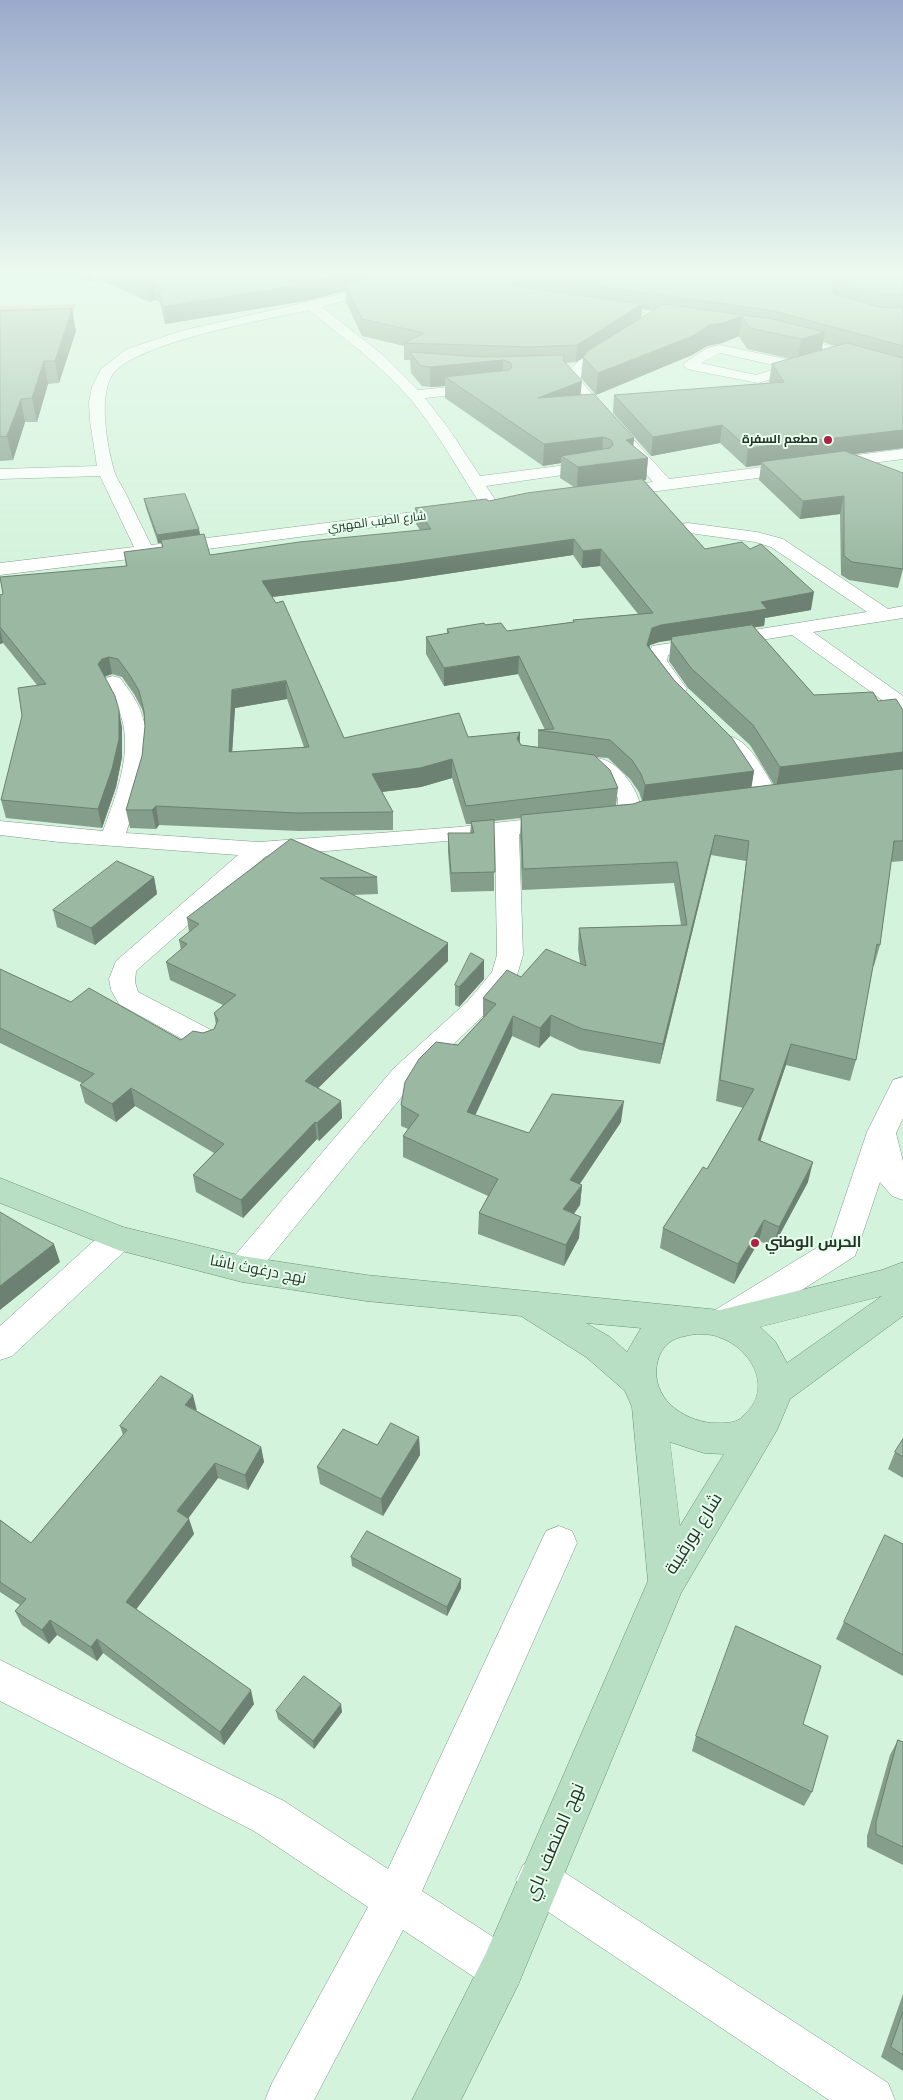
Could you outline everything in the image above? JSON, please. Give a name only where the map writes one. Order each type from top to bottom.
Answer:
[{"type":"main road","name":"نهج درغوث باشا","points":[[0,1190],[118,1238],[242,1269],[366,1288],[709,1322]]},
{"type":"main road","name":"شارع بورقيبة","points":[[709,1322],[899,1291]]},
{"type":"main road","name":"شارع بورقيبة","points":[[666,1581],[771,1405],[899,1291]]},
{"type":"main road","name":"نهج درغوث باشا","points":[[527,1304],[598,1347],[644,1395]]},
{"type":"main road","points":[[709,1322],[740,1332],[756,1343],[768,1357],[775,1374],[771,1405],[750,1431],[729,1438],[707,1439],[684,1433],[665,1422],[644,1395],[639,1364],[645,1347],[658,1333],[675,1324],[709,1322]]},
{"type":"main road","name":"شارع بورقيبة","points":[[644,1395],[666,1581]]},
{"type":"main road","name":"نهج المنصف باي","points":[[436,2100],[502,1969],[666,1581]]},
{"type":"street","points":[[106,373],[99,387],[97,402],[106,471],[146,552]]},
{"type":"street","points":[[394,373],[415,395],[454,447],[490,507]]},
{"type":"street","points":[[552,381],[569,373]]},
{"type":"street","points":[[572,373],[666,485]]},
{"type":"street","points":[[726,373],[756,379],[778,373]]},
{"type":"street","points":[[415,395],[493,387]]},
{"type":"street","points":[[594,494],[903,454]]},
{"type":"street","points":[[475,482],[602,465]]},
{"type":"street","points":[[0,474],[106,471]]},
{"type":"street","name":"شارع الطيب المهيري","points":[[0,569],[509,505]]},
{"type":"street","points":[[688,528],[757,537],[777,543],[894,613]]},
{"type":"street","points":[[693,706],[680,693],[657,661],[659,650],[894,613]]},
{"type":"street","points":[[795,628],[903,706]]},
{"type":"street","points":[[112,838],[130,776],[135,737],[130,711],[113,682]]},
{"type":"street","points":[[720,732],[740,751],[768,796]]},
{"type":"street","points":[[557,759],[599,765],[608,770],[629,798],[630,814]]},
{"type":"street","points":[[0,828],[258,849],[330,845],[572,821]]},
{"type":"street","points":[[242,1269],[404,1075],[477,1008],[504,975],[510,955],[508,843],[506,828]]},
{"type":"street","points":[[205,1039],[128,998],[122,986],[121,975],[125,967],[258,849]]},
{"type":"street","points":[[709,1322],[844,1247],[882,1132],[903,1087]]},
{"type":"street","points":[[882,1132],[891,1174],[903,1188]]},
{"type":"street","points":[[0,1346],[118,1238]]},
{"type":"street","points":[[289,2100],[396,1899],[559,1543]]},
{"type":"street","points":[[0,1680],[268,1816],[502,1969]]},
{"type":"street","points":[[538,1880],[871,2100]]},
{"type":"building","points":[[0,373],[40,373],[32,398],[21,399],[7,436],[0,437]]},
{"type":"building","points":[[482,373],[575,373],[582,381],[538,398],[594,394],[634,438],[626,440],[648,458],[578,467],[561,456],[610,448],[613,445],[611,440],[603,437],[544,444],[445,377]]},
{"type":"building","points":[[778,373],[903,373],[903,430],[748,448],[722,425],[653,437],[614,395],[784,382]]},
{"type":"building","points":[[845,451],[903,473],[903,569],[852,562],[844,556],[844,496],[803,501],[761,462]]},
{"type":"building","points":[[642,479],[705,549],[742,542],[750,549],[761,544],[814,592],[761,602],[767,609],[652,628],[647,645],[674,680],[732,738],[754,771],[645,785],[641,774],[632,760],[610,740],[538,730],[554,729],[519,656],[444,668],[426,637],[449,633],[447,629],[484,623],[485,625],[501,623],[507,631],[574,622],[573,620],[653,613],[601,549],[583,551],[574,539],[262,581],[276,603],[283,601],[344,738],[459,713],[468,737],[520,732],[517,739],[521,745],[594,755],[610,770],[618,788],[466,806],[452,759],[420,768],[372,774],[393,812],[297,813],[156,806],[152,810],[126,810],[142,756],[145,726],[144,711],[139,691],[131,677],[118,659],[109,657],[102,659],[98,664],[115,696],[119,710],[119,739],[112,769],[98,809],[1,800],[22,716],[18,688],[46,684],[0,627],[0,595],[3,594],[0,577],[127,566],[124,552],[163,547],[161,540],[204,534],[210,555],[299,542],[431,529],[415,508],[486,499],[489,501],[527,493]],"holes":[[[286,681],[309,747],[229,752],[232,690]]]},
{"type":"building","points":[[185,494],[199,529],[157,535],[144,499]]},
{"type":"building","points":[[752,625],[814,695],[873,692],[878,701],[896,699],[903,710],[903,752],[780,767],[753,725],[691,668],[671,641],[672,637]]},
{"type":"building","points":[[903,769],[903,841],[894,841],[880,945],[877,944],[856,1060],[791,1044],[758,1140],[813,1162],[779,1227],[764,1220],[738,1264],[663,1228],[703,1167],[707,1169],[754,1089],[720,1080],[749,841],[715,835],[663,1044],[582,1029],[551,1015],[540,1028],[513,1016],[467,1112],[529,1133],[552,1094],[624,1101],[570,1180],[582,1185],[563,1209],[581,1217],[566,1245],[479,1213],[498,1179],[403,1136],[419,1115],[401,1105],[405,1082],[419,1059],[436,1042],[458,1045],[496,1004],[483,998],[507,970],[521,977],[546,949],[586,966],[579,928],[687,925],[677,862],[523,869],[521,815],[633,804],[642,801]]},
{"type":"building","points":[[494,820],[495,872],[451,873],[448,833],[474,833],[471,822]]},
{"type":"building","points":[[291,839],[377,877],[320,878],[448,943],[305,1081],[341,1101],[317,1123],[315,1122],[241,1200],[193,1175],[224,1144],[131,1088],[112,1104],[80,1085],[94,1074],[0,1028],[0,969],[71,1002],[89,988],[181,1040],[193,1031],[203,1033],[214,1029],[218,1020],[214,1013],[236,995],[166,962],[187,944],[179,940],[199,924],[187,918]]},
{"type":"building","points":[[117,861],[154,877],[91,928],[53,910]]},
{"type":"building","points":[[471,953],[484,960],[459,987],[455,985]]},
{"type":"building","points":[[0,1212],[54,1244],[0,1286]]},
{"type":"building","points":[[161,1376],[193,1395],[185,1405],[261,1447],[245,1475],[215,1463],[177,1511],[189,1519],[126,1602],[251,1690],[220,1732],[97,1639],[91,1647],[50,1620],[42,1630],[15,1611],[26,1599],[0,1582],[0,1520],[31,1543],[127,1430],[120,1426]]},
{"type":"building","points":[[391,1423],[419,1437],[381,1499],[317,1467],[343,1429],[377,1445]]},
{"type":"building","points":[[903,1439],[903,1457],[895,1452]]},
{"type":"building","points":[[367,1531],[461,1579],[447,1607],[351,1557]]},
{"type":"building","points":[[885,1535],[903,1544],[903,1655],[844,1622]]},
{"type":"building","points":[[736,1626],[821,1666],[803,1724],[828,1736],[812,1792],[696,1736]]},
{"type":"building","points":[[304,1676],[341,1704],[313,1741],[276,1711]]},
{"type":"building","points":[[898,1740],[903,1742],[903,1847],[876,1834],[876,1822]]},
{"type":"building","points":[[903,2012],[903,2055],[891,2047]]},
{"type":"place","name":"مطعم السفرة","points":[[828,440]]},
{"type":"place","name":"الحرس الوطني","points":[[755,1243]]}]
